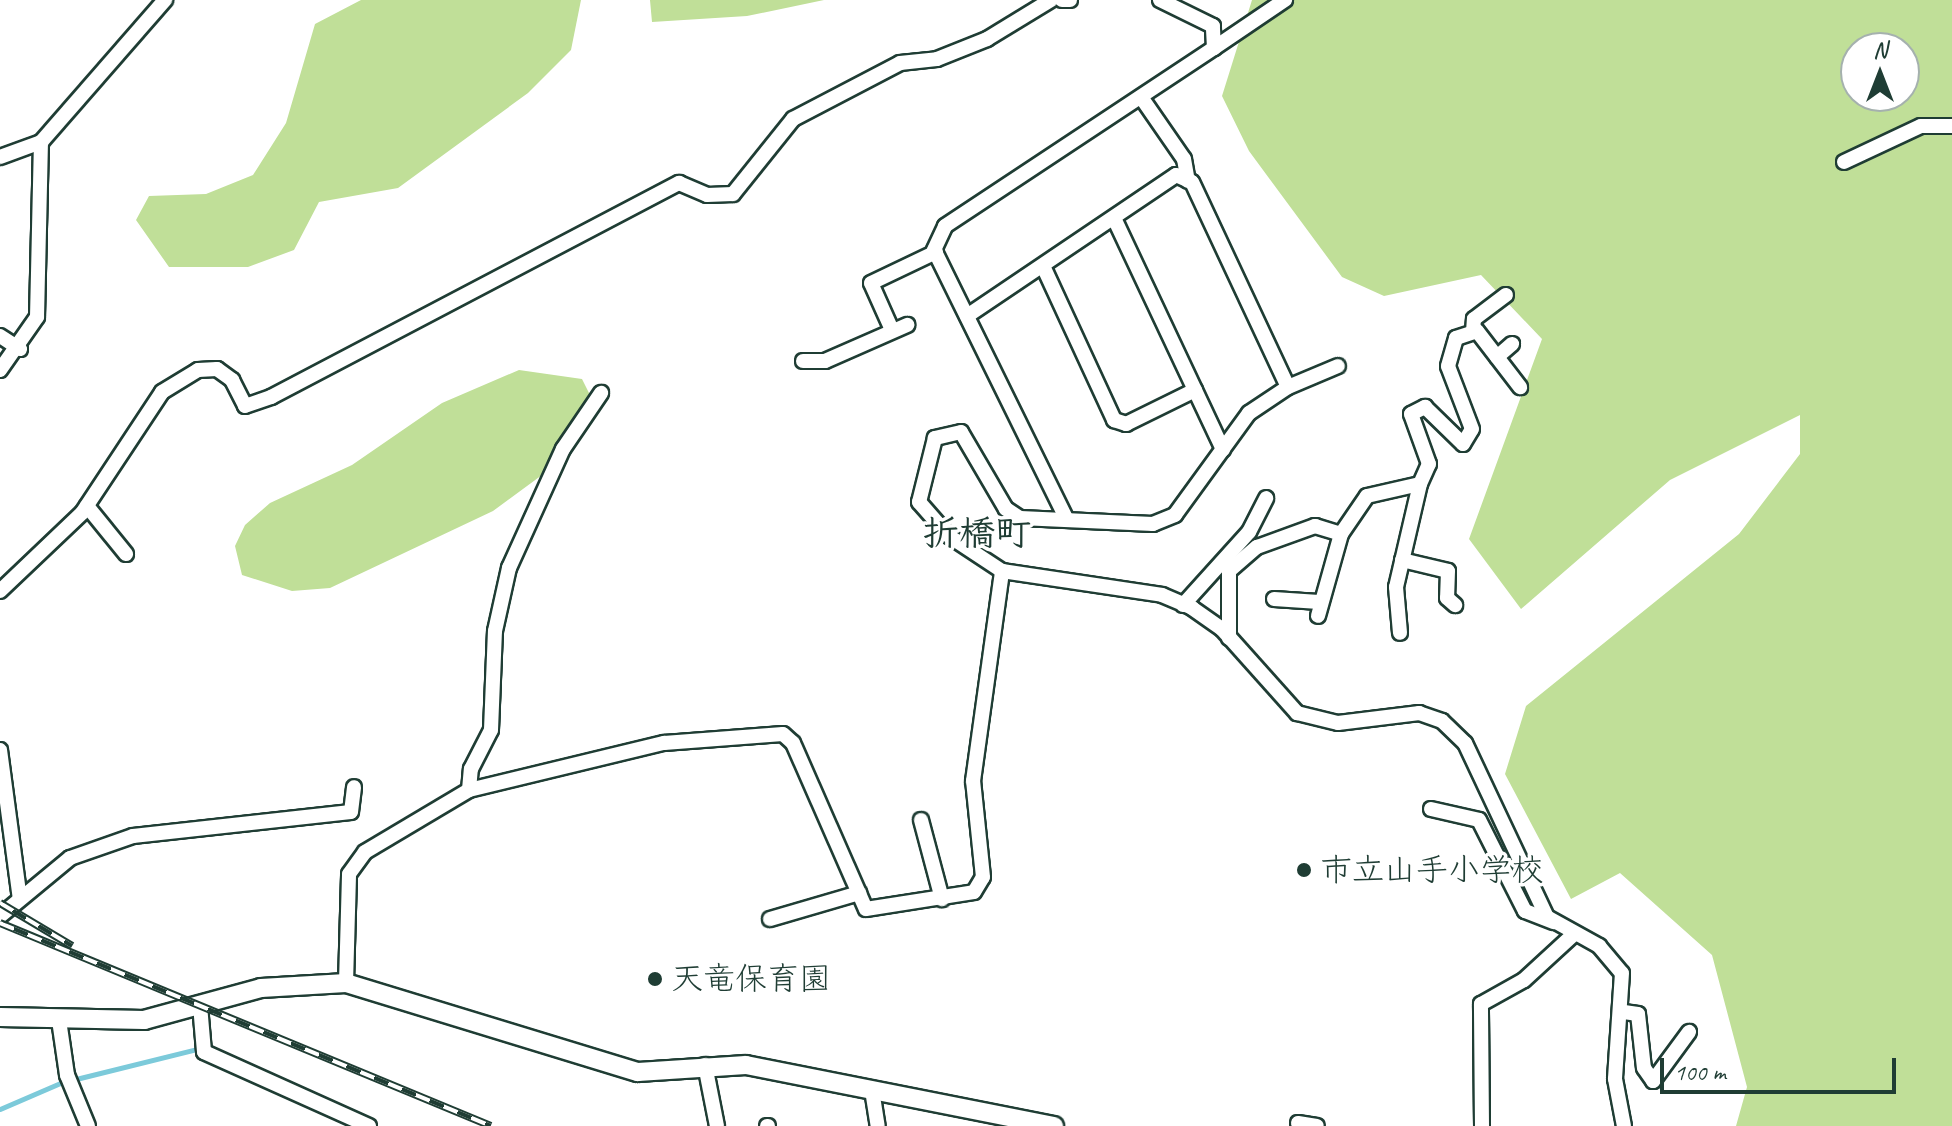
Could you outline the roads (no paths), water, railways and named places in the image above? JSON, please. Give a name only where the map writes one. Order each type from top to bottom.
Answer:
[{"type":"street","points":[[0,157],[41,142],[165,0]]},
{"type":"street","points":[[0,591],[87,506],[162,392],[198,370],[217,369],[232,380],[245,406],[271,397],[679,183],[707,195],[733,194],[793,119],[900,63],[937,59],[987,39],[1051,0]]},
{"type":"street","points":[[1062,0],[1070,0]]},
{"type":"street","points":[[1160,0],[1213,26],[1214,48]]},
{"type":"street","points":[[1258,0],[1260,18]]},
{"type":"street","points":[[1067,520],[936,252],[945,226],[1285,0]]},
{"type":"street","points":[[1141,97],[1184,159],[1188,181],[1288,387]]},
{"type":"street","points":[[1844,162],[1921,126],[1952,126]]},
{"type":"street","points":[[0,370],[20,349],[37,317],[41,142]]},
{"type":"street","points":[[967,316],[1176,175],[1188,181]]},
{"type":"street","points":[[1114,218],[1223,450]]},
{"type":"street","points":[[892,330],[871,283],[936,252]]},
{"type":"street","points":[[1043,266],[1114,420],[1126,424],[1195,390]]},
{"type":"street","points":[[1506,295],[1474,319],[1473,332],[1520,387]]},
{"type":"street","points":[[803,361],[825,361],[907,325]]},
{"type":"street","points":[[1400,633],[1402,560],[1420,484],[1429,464],[1411,414],[1425,407],[1463,444],[1469,437],[1448,366],[1456,338],[1473,332]]},
{"type":"street","points":[[0,336],[20,349]]},
{"type":"street","points":[[1497,357],[1512,344]]},
{"type":"street","points":[[1338,366],[1288,387],[1249,413],[1166,520],[1020,518],[1006,509],[972,440],[947,431],[935,438],[919,502],[949,536],[1002,571],[1183,605],[1229,638],[1297,713],[1338,723],[1419,713],[1442,721],[1465,743],[1554,922]]},
{"type":"street","points":[[469,790],[471,769],[491,730],[495,631],[509,568],[563,449],[601,393]]},
{"type":"street","points":[[1274,599],[1319,609],[1341,534],[1367,496],[1420,484]]},
{"type":"street","points":[[1183,605],[1249,532],[1266,498]]},
{"type":"street","points":[[87,506],[126,554]]},
{"type":"street","points":[[1229,638],[1229,571],[1257,547],[1315,526],[1341,534]]},
{"type":"street","points":[[1402,560],[1448,571],[1447,598],[1455,605]]},
{"type":"street","points":[[346,983],[349,874],[365,852],[469,790],[664,743],[783,734],[793,743],[866,909],[887,911],[974,892],[983,877],[973,781],[1002,571]]},
{"type":"street","points":[[0,750],[20,899]]},
{"type":"street","points":[[0,916],[70,858],[133,836],[351,812],[354,787]]},
{"type":"street","points":[[1431,809],[1479,820],[1525,911],[1554,922],[1616,960],[1624,1012],[1615,1079],[1624,1126]]},
{"type":"street","points":[[921,820],[942,899]]},
{"type":"street","points":[[770,919],[859,893]]},
{"type":"street","points":[[1482,1126],[1481,1004],[1524,980],[1574,934]]},
{"type":"street","points":[[0,1017],[144,1020],[286,984],[346,983],[638,1072],[705,1065],[746,1065],[1054,1126]]},
{"type":"street","points":[[200,1005],[204,1052],[369,1126]]},
{"type":"street","points":[[1624,1012],[1638,1014],[1644,1068],[1653,1081],[1689,1032]]},
{"type":"street","points":[[59,1020],[67,1075],[88,1126]]},
{"type":"street","points":[[705,1065],[717,1126]]},
{"type":"street","points":[[872,1090],[878,1126]]},
{"type":"street","points":[[1298,1123],[1317,1126]]},
{"type":"waterway","points":[[76,1079],[193,1050]]},
{"type":"waterway","points":[[0,1109],[60,1083]]},
{"type":"railway","points":[[0,903],[72,946]]},
{"type":"railway","points":[[0,923],[491,1126]]},
{"type":"place","name":"市立山手小学校","points":[[1304,870]]},
{"type":"place","name":"天竜保育園","points":[[655,979]]},
{"type":"district","name":"折橋町","points":[[977,534]]}]
